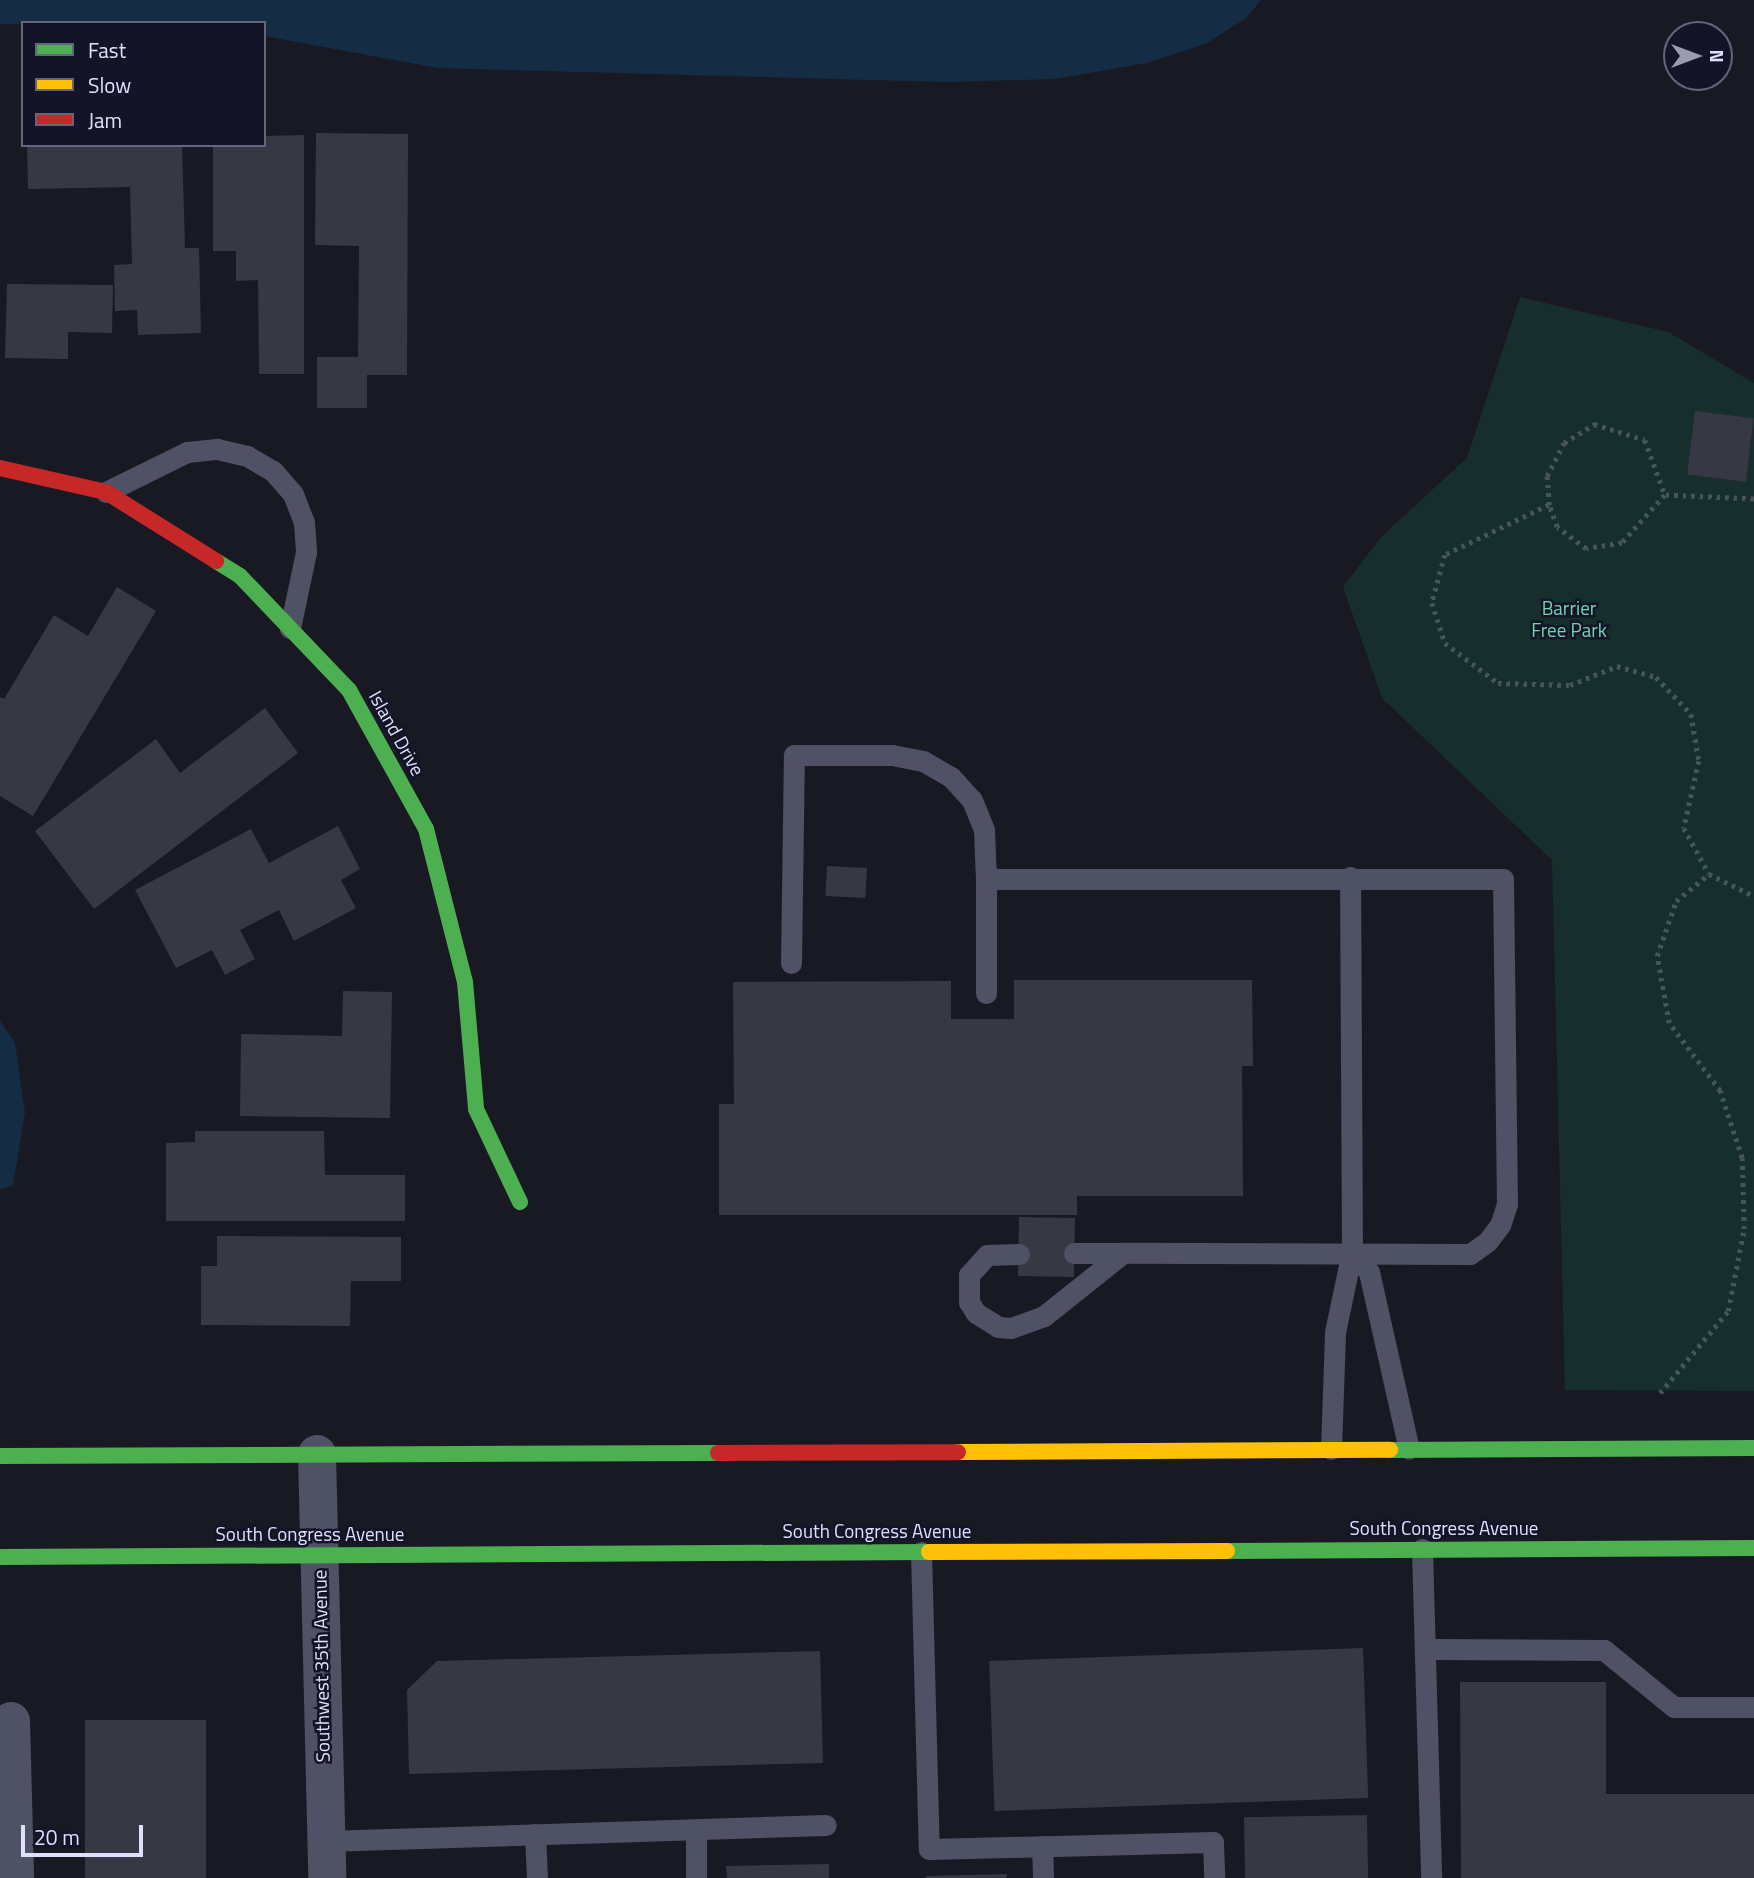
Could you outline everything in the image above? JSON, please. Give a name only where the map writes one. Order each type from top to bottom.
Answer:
[{"type":"main road","name":"Island Drive","points":[[0,468],[106,492],[240,576],[349,690],[426,829],[465,982],[476,1108],[520,1202]]},
{"type":"main road","points":[[0,1456],[1754,1448]]},
{"type":"main road","name":"South Congress Avenue","points":[[0,1557],[1754,1548]]},
{"type":"street","name":"Southwest 35th Avenue","points":[[317,1454],[326,1860]]},
{"type":"street","points":[[11,1721],[15,1878]]},
{"type":"lane","points":[[106,492],[187,453],[227,451],[247,456],[273,471],[293,494],[304,522],[306,552],[290,628]]},
{"type":"lane","points":[[791,963],[794,755],[892,755],[923,761],[951,777],[972,800],[985,830],[986,993]]},
{"type":"lane","points":[[1331,1449],[1335,1332],[1352,1251],[1350,877]]},
{"type":"lane","points":[[986,879],[1503,879],[1507,1204],[1500,1225],[1487,1242],[1470,1254],[1352,1251],[1074,1253]]},
{"type":"lane","points":[[1352,1251],[1370,1272],[1409,1449]]},
{"type":"lane","points":[[1018,1254],[986,1255],[970,1275],[967,1289],[976,1313],[998,1327],[1011,1328],[1044,1316],[1123,1253]]},
{"type":"lane","points":[[1422,1549],[1431,1878]]},
{"type":"lane","points":[[921,1552],[929,1849],[1213,1842],[1214,1878]]},
{"type":"lane","points":[[1425,1649],[1604,1650],[1674,1707],[1754,1707]]},
{"type":"lane","points":[[326,1860],[536,1835],[826,1825]]},
{"type":"lane","points":[[696,1830],[696,1878]]},
{"type":"lane","points":[[536,1835],[537,1878]]},
{"type":"lane","points":[[1042,1846],[1043,1878]]},
{"type":"path","points":[[1594,424],[1645,440],[1665,495],[1622,543],[1586,549],[1557,527],[1549,505],[1547,476],[1564,443],[1594,424]]},
{"type":"path","points":[[1665,495],[1754,499]]},
{"type":"path","points":[[1549,505],[1445,555],[1432,603],[1445,643],[1498,683],[1570,685],[1618,666],[1656,677],[1691,714],[1699,761],[1684,828],[1709,874],[1754,896]]},
{"type":"path","points":[[1660,1393],[1728,1311],[1744,1229],[1742,1158],[1720,1091],[1669,1023],[1657,956],[1676,901],[1709,874]]},
{"type":"green space","name":"Barrier Free Park","points":[[1520,297],[1668,332],[1754,383],[1754,1391],[1565,1390],[1552,860],[1382,698],[1343,587],[1382,536],[1467,458]]},
{"type":"water","points":[[0,0],[1261,0],[1245,19],[1205,44],[1147,63],[1055,79],[946,82],[438,68],[266,36],[266,21],[21,21],[21,24],[0,24]]},
{"type":"water","points":[[0,1021],[15,1043],[25,1113],[13,1185],[0,1190]]},
{"type":"building","points":[[316,133],[408,134],[407,375],[367,375],[367,408],[317,408],[317,357],[358,357],[359,246],[315,245]]},
{"type":"building","points":[[304,135],[304,374],[259,374],[258,280],[236,281],[236,251],[213,251],[213,147],[266,147],[266,136]]},
{"type":"building","points":[[27,147],[182,147],[185,248],[199,248],[201,333],[138,335],[137,310],[115,311],[114,265],[132,264],[130,187],[28,189]]},
{"type":"building","points":[[7,284],[113,285],[112,333],[68,332],[68,359],[5,358]]},
{"type":"building","points":[[1695,411],[1754,418],[1746,482],[1687,475]]},
{"type":"building","points":[[117,587],[156,611],[33,816],[0,796],[0,697],[4,699],[54,615],[88,636]]},
{"type":"building","points":[[265,708],[298,753],[94,909],[35,831],[156,739],[180,773]]},
{"type":"building","points":[[338,826],[360,869],[341,880],[356,908],[294,941],[279,910],[240,930],[255,959],[225,975],[212,950],[176,968],[135,890],[251,829],[269,863]]},
{"type":"building","points":[[827,866],[867,868],[865,898],[825,896]]},
{"type":"building","points":[[1014,980],[1252,980],[1253,1066],[1242,1066],[1243,1196],[1077,1196],[1077,1215],[719,1215],[719,1104],[734,1104],[733,982],[951,981],[951,1019],[1014,1019]]},
{"type":"building","points":[[343,991],[392,992],[390,1118],[240,1116],[241,1034],[342,1036]]},
{"type":"building","points":[[195,1131],[324,1131],[325,1175],[405,1175],[405,1221],[166,1221],[166,1143],[195,1142]]},
{"type":"building","points":[[1019,1217],[1075,1218],[1074,1277],[1018,1276]]},
{"type":"building","points":[[217,1236],[401,1237],[401,1281],[351,1281],[350,1326],[201,1325],[201,1266],[217,1266]]},
{"type":"building","points":[[1363,1648],[1368,1798],[994,1811],[989,1661]]},
{"type":"building","points":[[820,1651],[823,1763],[409,1774],[407,1690],[437,1661]]},
{"type":"building","points":[[1460,1682],[1606,1682],[1606,1794],[1754,1794],[1754,1878],[1461,1878]]},
{"type":"building","points":[[85,1720],[206,1720],[206,1878],[85,1878]]},
{"type":"building","points":[[1367,1815],[1368,1878],[1245,1878],[1244,1817]]},
{"type":"building","points":[[829,1864],[829,1878],[727,1878],[726,1866]]},
{"type":"building","points":[[1007,1874],[1007,1878],[926,1878],[926,1876]]},
{"type":"traffic: fast","points":[[216,561],[240,576],[349,690],[426,829],[465,982],[476,1109],[520,1202]]},
{"type":"traffic: fast","points":[[1390,1450],[1754,1448]]},
{"type":"traffic: fast","points":[[0,1456],[718,1453]]},
{"type":"traffic: fast","points":[[1227,1551],[1754,1548]]},
{"type":"traffic: fast","points":[[0,1557],[929,1552]]},
{"type":"traffic: slow","points":[[958,1452],[1390,1450]]},
{"type":"traffic: slow","points":[[929,1552],[1227,1551]]},
{"type":"traffic: jam","points":[[0,468],[106,492],[216,561]]},
{"type":"traffic: jam","points":[[718,1453],[958,1452]]}]
